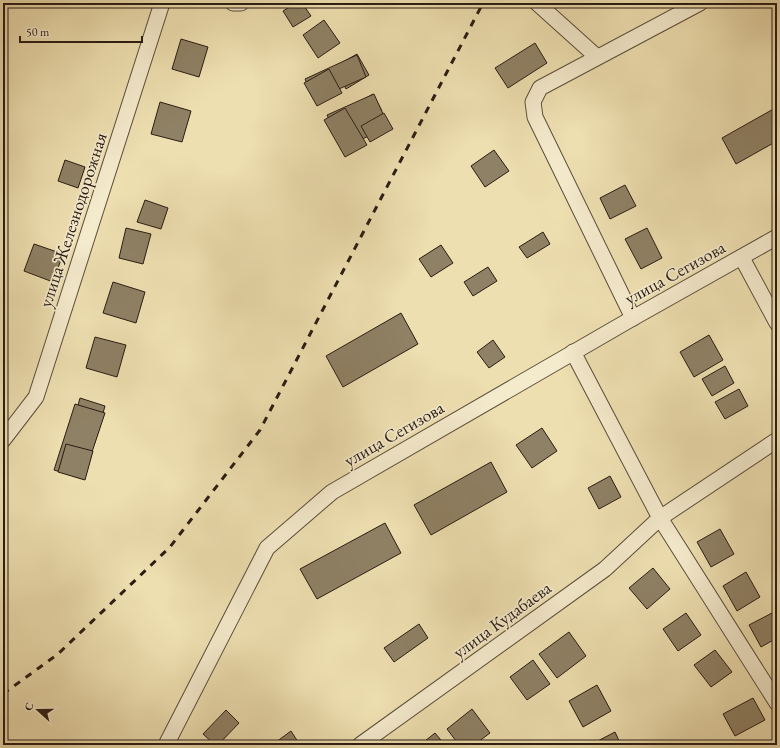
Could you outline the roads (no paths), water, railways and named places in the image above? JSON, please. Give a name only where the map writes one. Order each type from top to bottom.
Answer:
[{"type":"street","name":"улица Железнодорожная","points":[[3,440],[36,397],[162,3]]},
{"type":"street","points":[[233,3],[241,3]]},
{"type":"street","points":[[537,3],[598,57]]},
{"type":"street","points":[[633,318],[535,117],[534,102],[540,88],[700,3]]},
{"type":"street","name":"улица Сегизова","points":[[166,745],[267,548],[332,492],[573,352],[777,238]]},
{"type":"street","name":"улица Сегизова","points":[[742,258],[777,324]]},
{"type":"street","points":[[573,352],[660,518],[777,703]]},
{"type":"street","name":"улица Кудабаева","points":[[360,745],[605,569],[660,518],[777,440]]},
{"type":"railway","points":[[3,694],[58,654],[170,547],[260,430],[483,3]]}]
